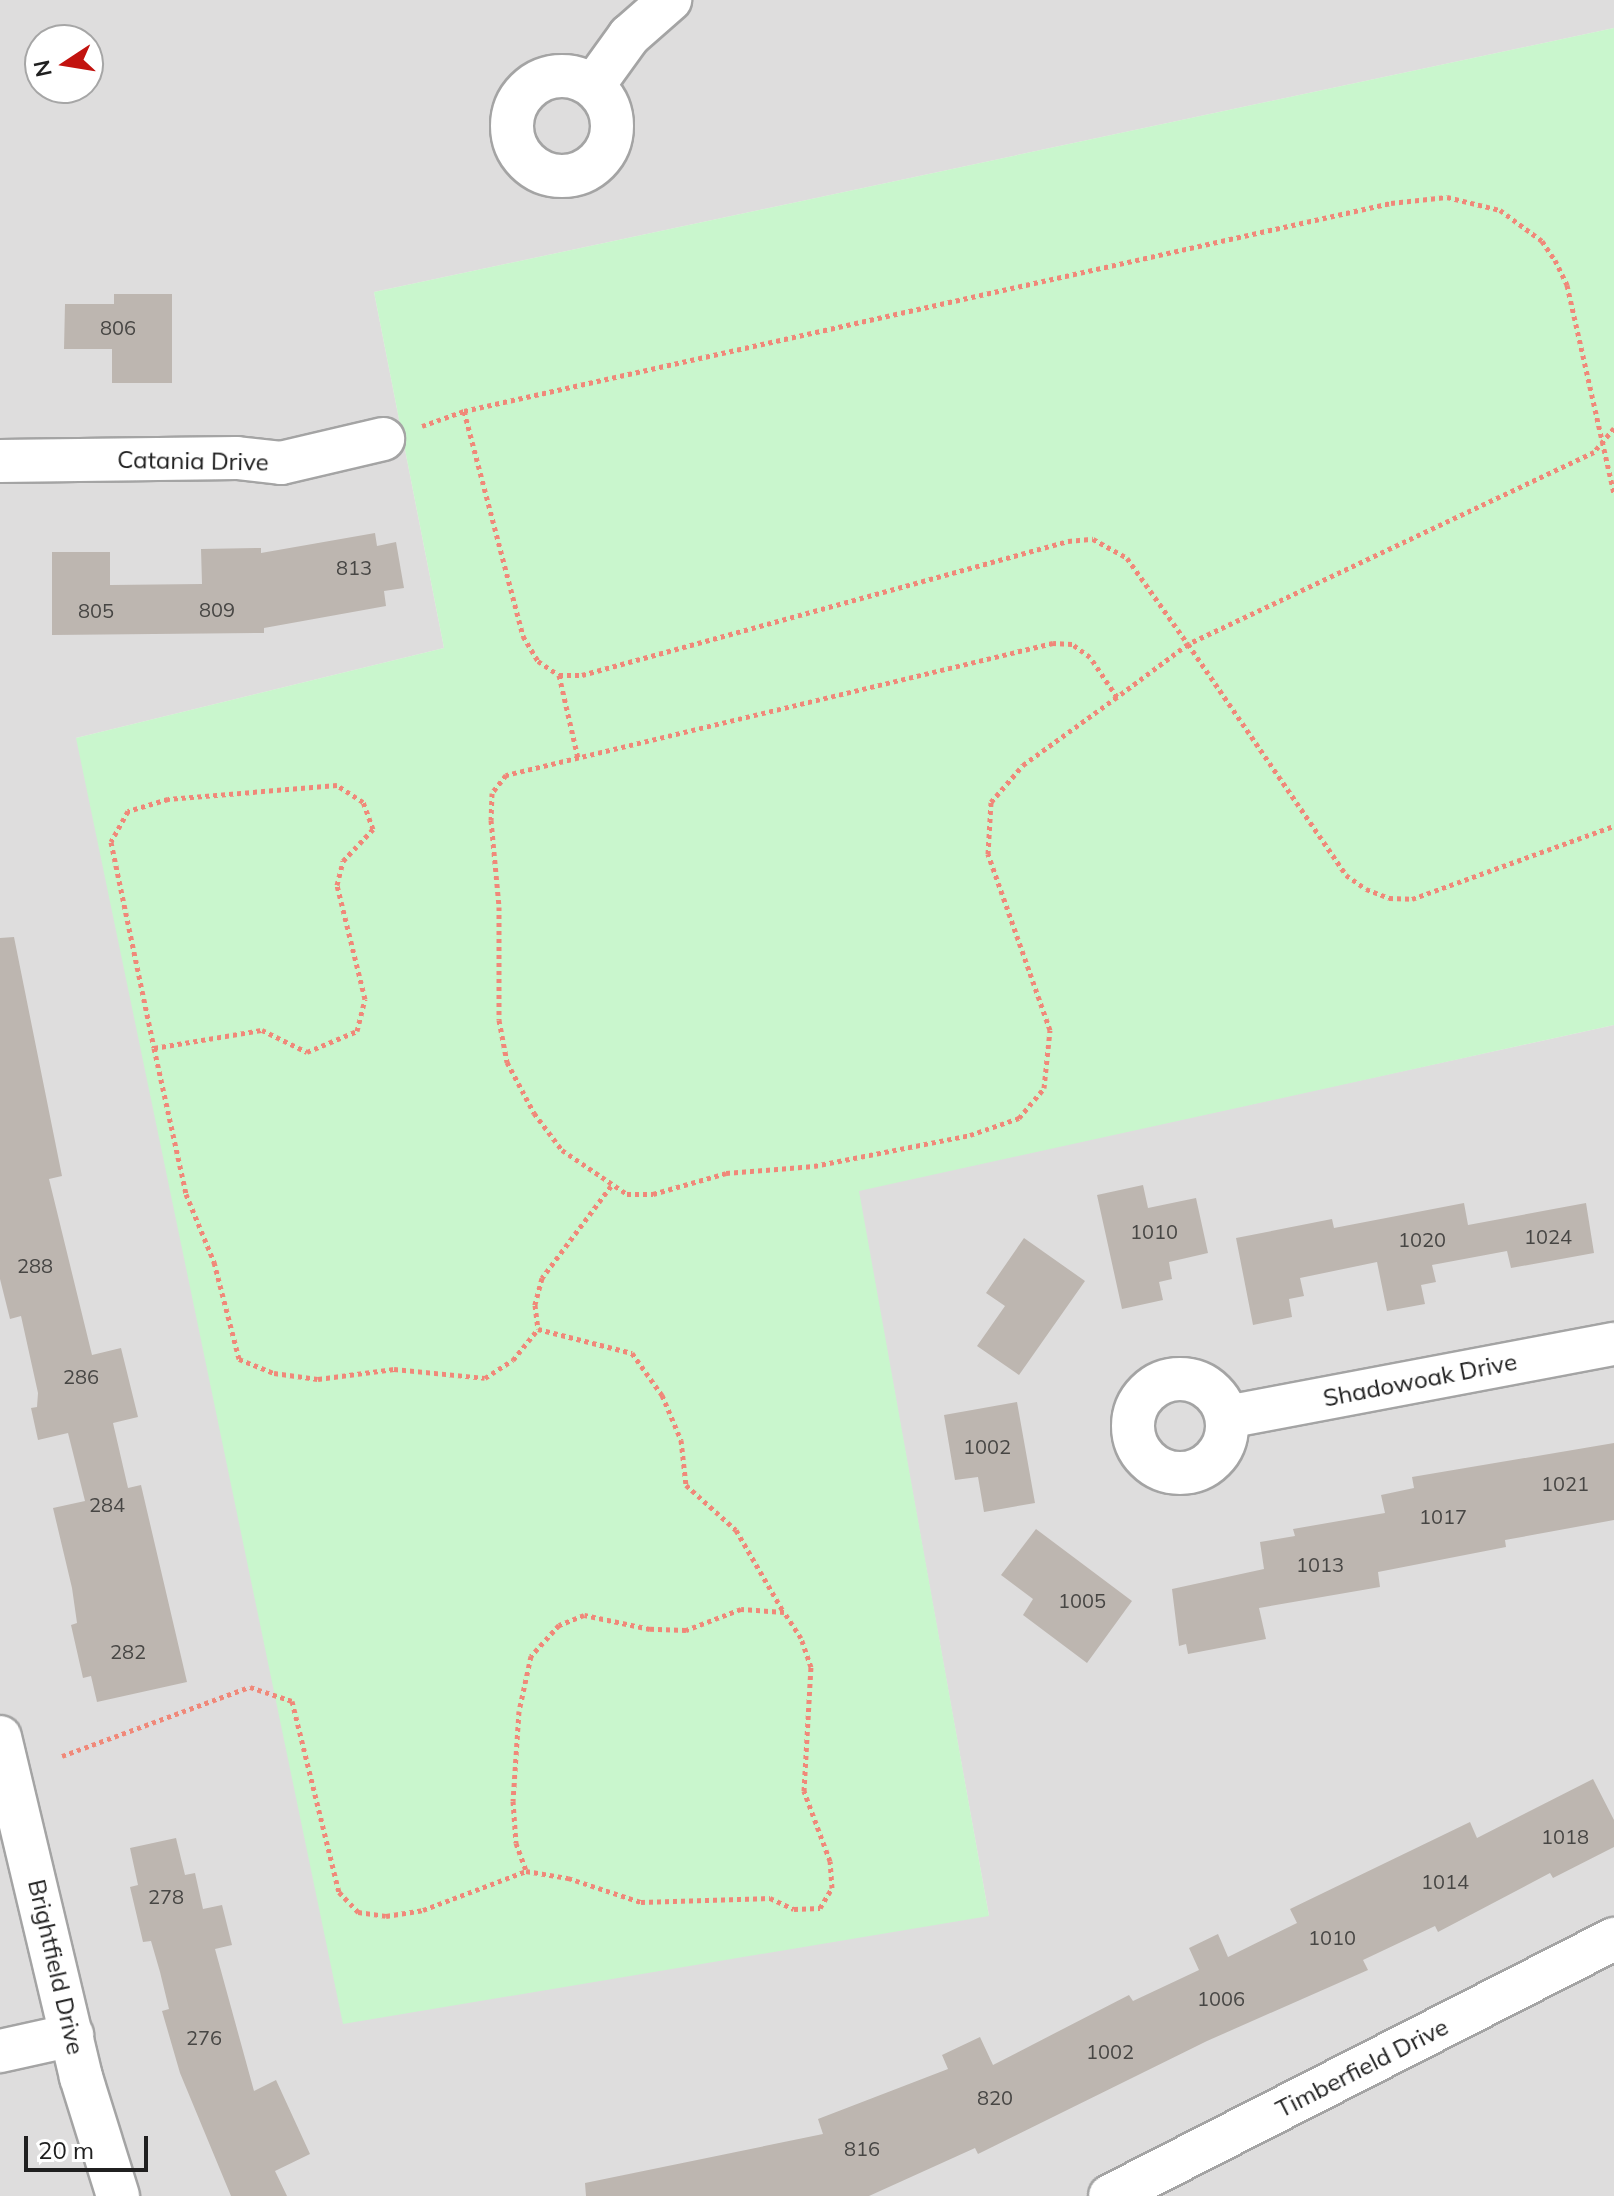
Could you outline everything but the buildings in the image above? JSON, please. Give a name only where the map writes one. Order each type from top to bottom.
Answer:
[{"type":"street","points":[[593,86],[629,36],[670,0]]},
{"type":"street","name":"Catania Drive","points":[[0,461],[237,458],[281,463],[383,439]]},
{"type":"street","name":"Shadowoak Drive","points":[[1227,1417],[1614,1344]]},
{"type":"street","name":"Brightfield Drive","points":[[0,1737],[72,2035],[118,2196]]},
{"type":"street","name":"Timberfield Drive","points":[[1110,2196],[1614,1939]]},
{"type":"street","points":[[0,2051],[72,2035]]},
{"type":"path","points":[[383,439],[464,411],[1406,200],[1447,197],[1500,210],[1542,241],[1567,285],[1614,493]]},
{"type":"path","points":[[464,411],[523,636],[538,661],[559,675],[582,675],[1068,541],[1093,539],[1127,558],[1346,875],[1366,889],[1389,898],[1412,899],[1614,826]]},
{"type":"path","points":[[1117,697],[1090,657],[1072,644],[1053,643],[506,775],[492,793],[499,1020],[507,1062],[534,1113],[562,1150],[627,1194],[653,1194],[726,1173],[814,1166],[970,1135],[1019,1118],[1044,1088],[1050,1030],[988,854],[985,827],[991,802],[1023,765],[1117,697],[1188,644],[1594,452],[1614,428]]},
{"type":"path","points":[[559,675],[578,758]]},
{"type":"path","points":[[154,1048],[262,1030],[307,1052],[357,1031],[365,999],[337,885],[343,861],[373,829],[363,802],[337,785],[168,799],[128,811],[111,842],[154,1048],[186,1194],[214,1262],[239,1359],[274,1373],[318,1379],[394,1369],[485,1378],[513,1360],[538,1329],[535,1305],[542,1278],[611,1186]]},
{"type":"path","points":[[62,1756],[250,1687],[292,1701],[339,1892],[358,1912],[386,1916],[423,1910],[526,1871],[568,1878],[641,1902],[770,1898],[794,1909],[820,1908],[832,1888],[830,1861],[804,1791],[811,1667],[801,1638],[736,1530],[686,1485],[681,1440],[672,1418],[632,1353],[538,1329]]},
{"type":"path","points":[[526,1871],[516,1843],[513,1801],[519,1711],[531,1656],[559,1625],[584,1615],[650,1629],[686,1630],[741,1609],[784,1612]]},
{"type":"shaded area","points":[[0,0],[1614,0],[1614,28],[374,292],[444,648],[76,738],[989,1916],[858,1190],[1614,1025],[1614,2196],[0,2196]]},
{"type":"green space","points":[[1614,28],[1614,1025],[859,1191],[989,1916],[343,2024],[76,738],[444,648],[374,292]]}]
